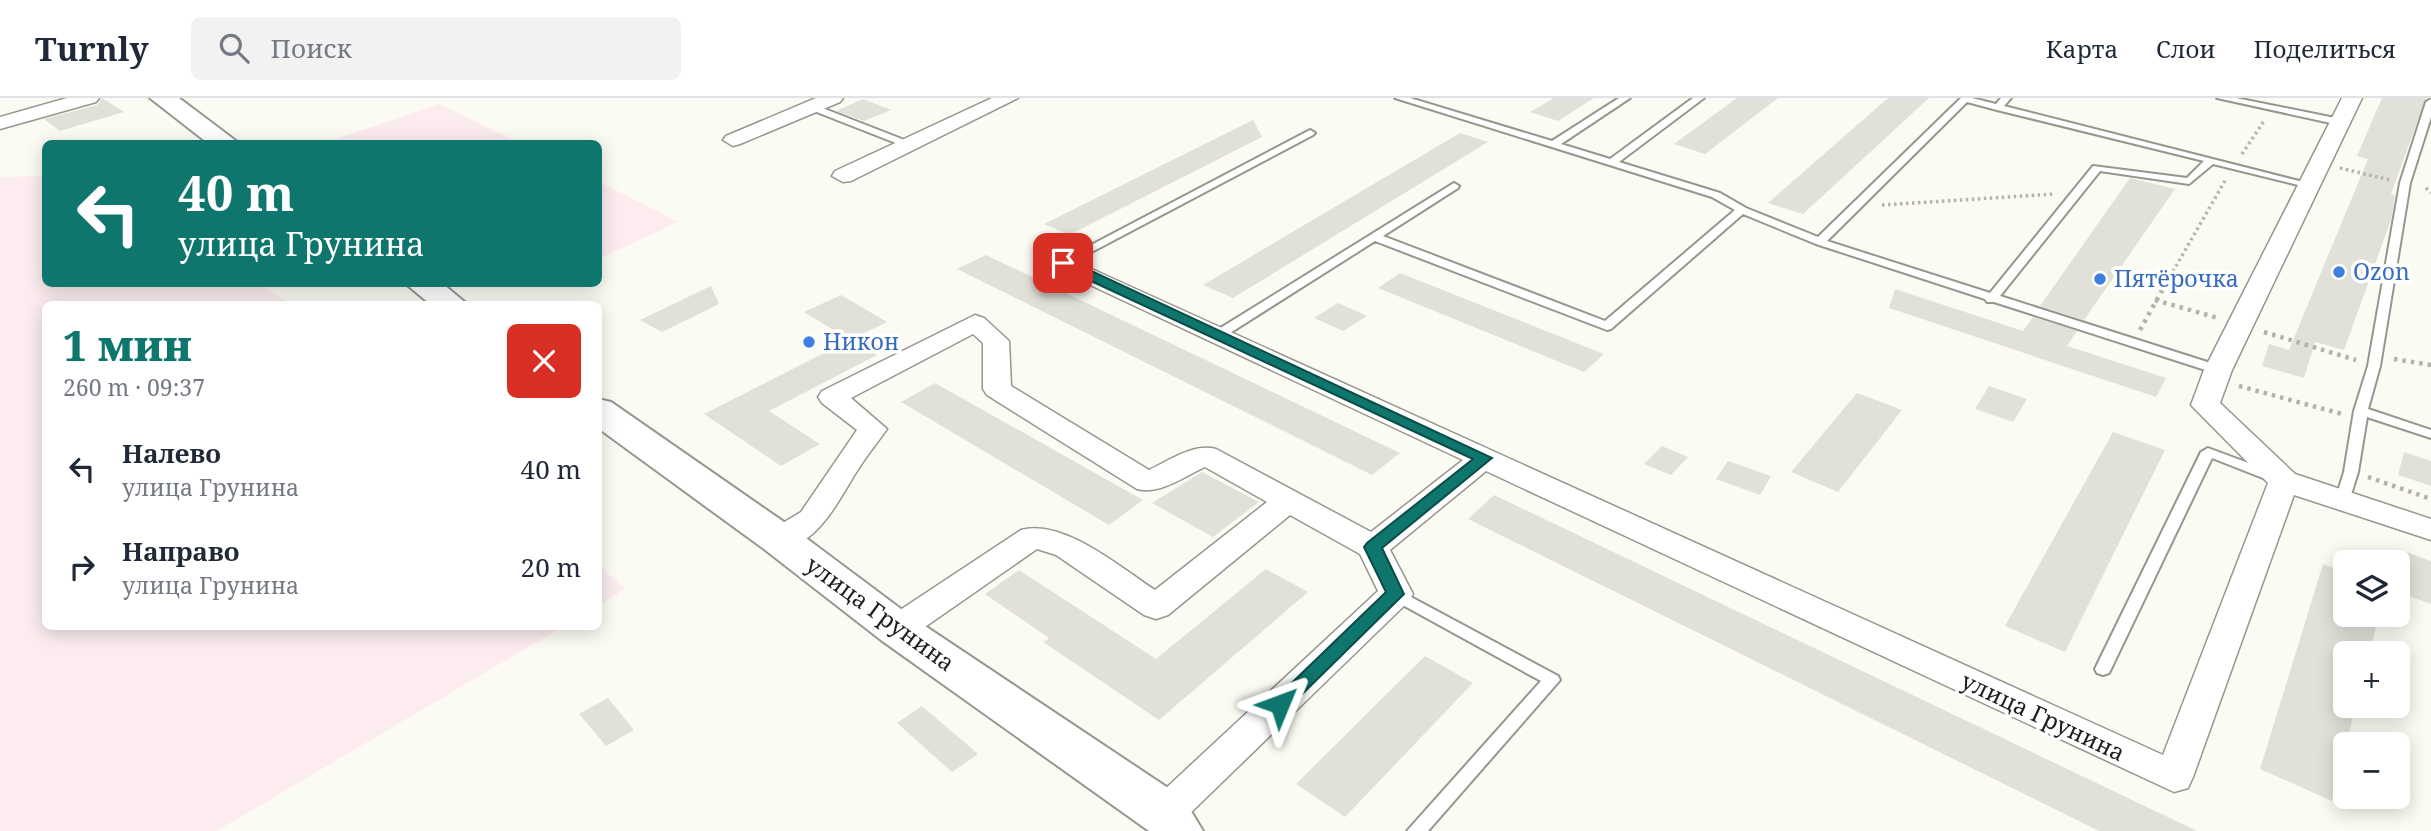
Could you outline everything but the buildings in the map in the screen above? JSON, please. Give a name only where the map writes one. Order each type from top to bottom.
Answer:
[{"type":"street","points":[[0,122],[89,98]]},
{"type":"street","points":[[163,98],[221,140]]},
{"type":"street","points":[[733,140],[833,98]]},
{"type":"street","points":[[843,176],[1009,98]]},
{"type":"street","points":[[2352,98],[2216,374],[2205,405],[2284,481],[2346,486],[2431,530]]},
{"type":"street","name":"улица Грунина","points":[[1063,263],[2174,778],[2284,481]]},
{"type":"street","points":[[426,287],[447,301]]},
{"type":"street","points":[[779,539],[812,519],[847,463],[873,429],[832,397],[975,323],[996,341],[998,389],[1149,482],[1206,455],[1373,547],[1395,594]]},
{"type":"street","name":"улица Грунина","points":[[602,413],[779,539],[897,629],[1171,822],[1395,594]]},
{"type":"street","points":[[1373,547],[1484,458]]},
{"type":"street","points":[[897,629],[1032,537],[1067,547],[1156,607],[1288,501]]},
{"type":"lane","points":[[1553,145],[1625,98]]},
{"type":"lane","points":[[1611,163],[1699,98]]},
{"type":"lane","points":[[1821,243],[1964,98],[2310,185]]},
{"type":"lane","points":[[1998,107],[2007,98]]},
{"type":"lane","points":[[2222,98],[2340,122]]},
{"type":"lane","points":[[1405,99],[1716,195],[1742,210],[1821,243],[2134,343],[2216,374]]},
{"type":"lane","points":[[2346,486],[2360,415],[2374,366],[2405,183],[2431,102]]},
{"type":"lane","points":[[812,107],[909,145]]},
{"type":"lane","points":[[1063,263],[1310,133]]},
{"type":"lane","points":[[1991,299],[2097,168],[2189,181],[2211,160]]},
{"type":"lane","points":[[1218,335],[1454,186]]},
{"type":"lane","points":[[1373,236],[1607,326],[1742,210]]},
{"type":"lane","points":[[2360,415],[2431,434]]},
{"type":"lane","points":[[2103,669],[2208,452],[2284,481]]},
{"type":"lane","points":[[1395,594],[1552,680],[1416,831]]},
{"type":"path","points":[[2134,343],[2155,300],[2234,166],[2272,108]]},
{"type":"path","points":[[2426,188],[2431,192]]},
{"type":"path","points":[[1857,207],[2077,193]]},
{"type":"path","points":[[2155,300],[2374,366],[2394,358],[2431,365]]},
{"type":"path","points":[[2216,374],[2360,415]]},
{"type":"path","points":[[2346,486],[2431,499]]},
{"type":"shaded area","points":[[440,104],[514,140],[333,140]]},
{"type":"shaded area","points":[[42,176],[42,287],[263,287],[287,301],[42,301],[42,630],[557,630],[217,831],[0,831],[0,177]]},
{"type":"shaded area","points":[[602,184],[678,222],[602,258]]},
{"type":"shaded area","points":[[602,569],[625,589],[602,603]]},
{"type":"place","name":"Ozon","points":[[2339,272]]},
{"type":"place","name":"Пятёрочка","points":[[2100,279]]},
{"type":"place","name":"Никон","points":[[809,342]]},
{"type":"route","points":[[1063,263],[1484,458],[1373,547],[1395,594],[1280,704]]}]
